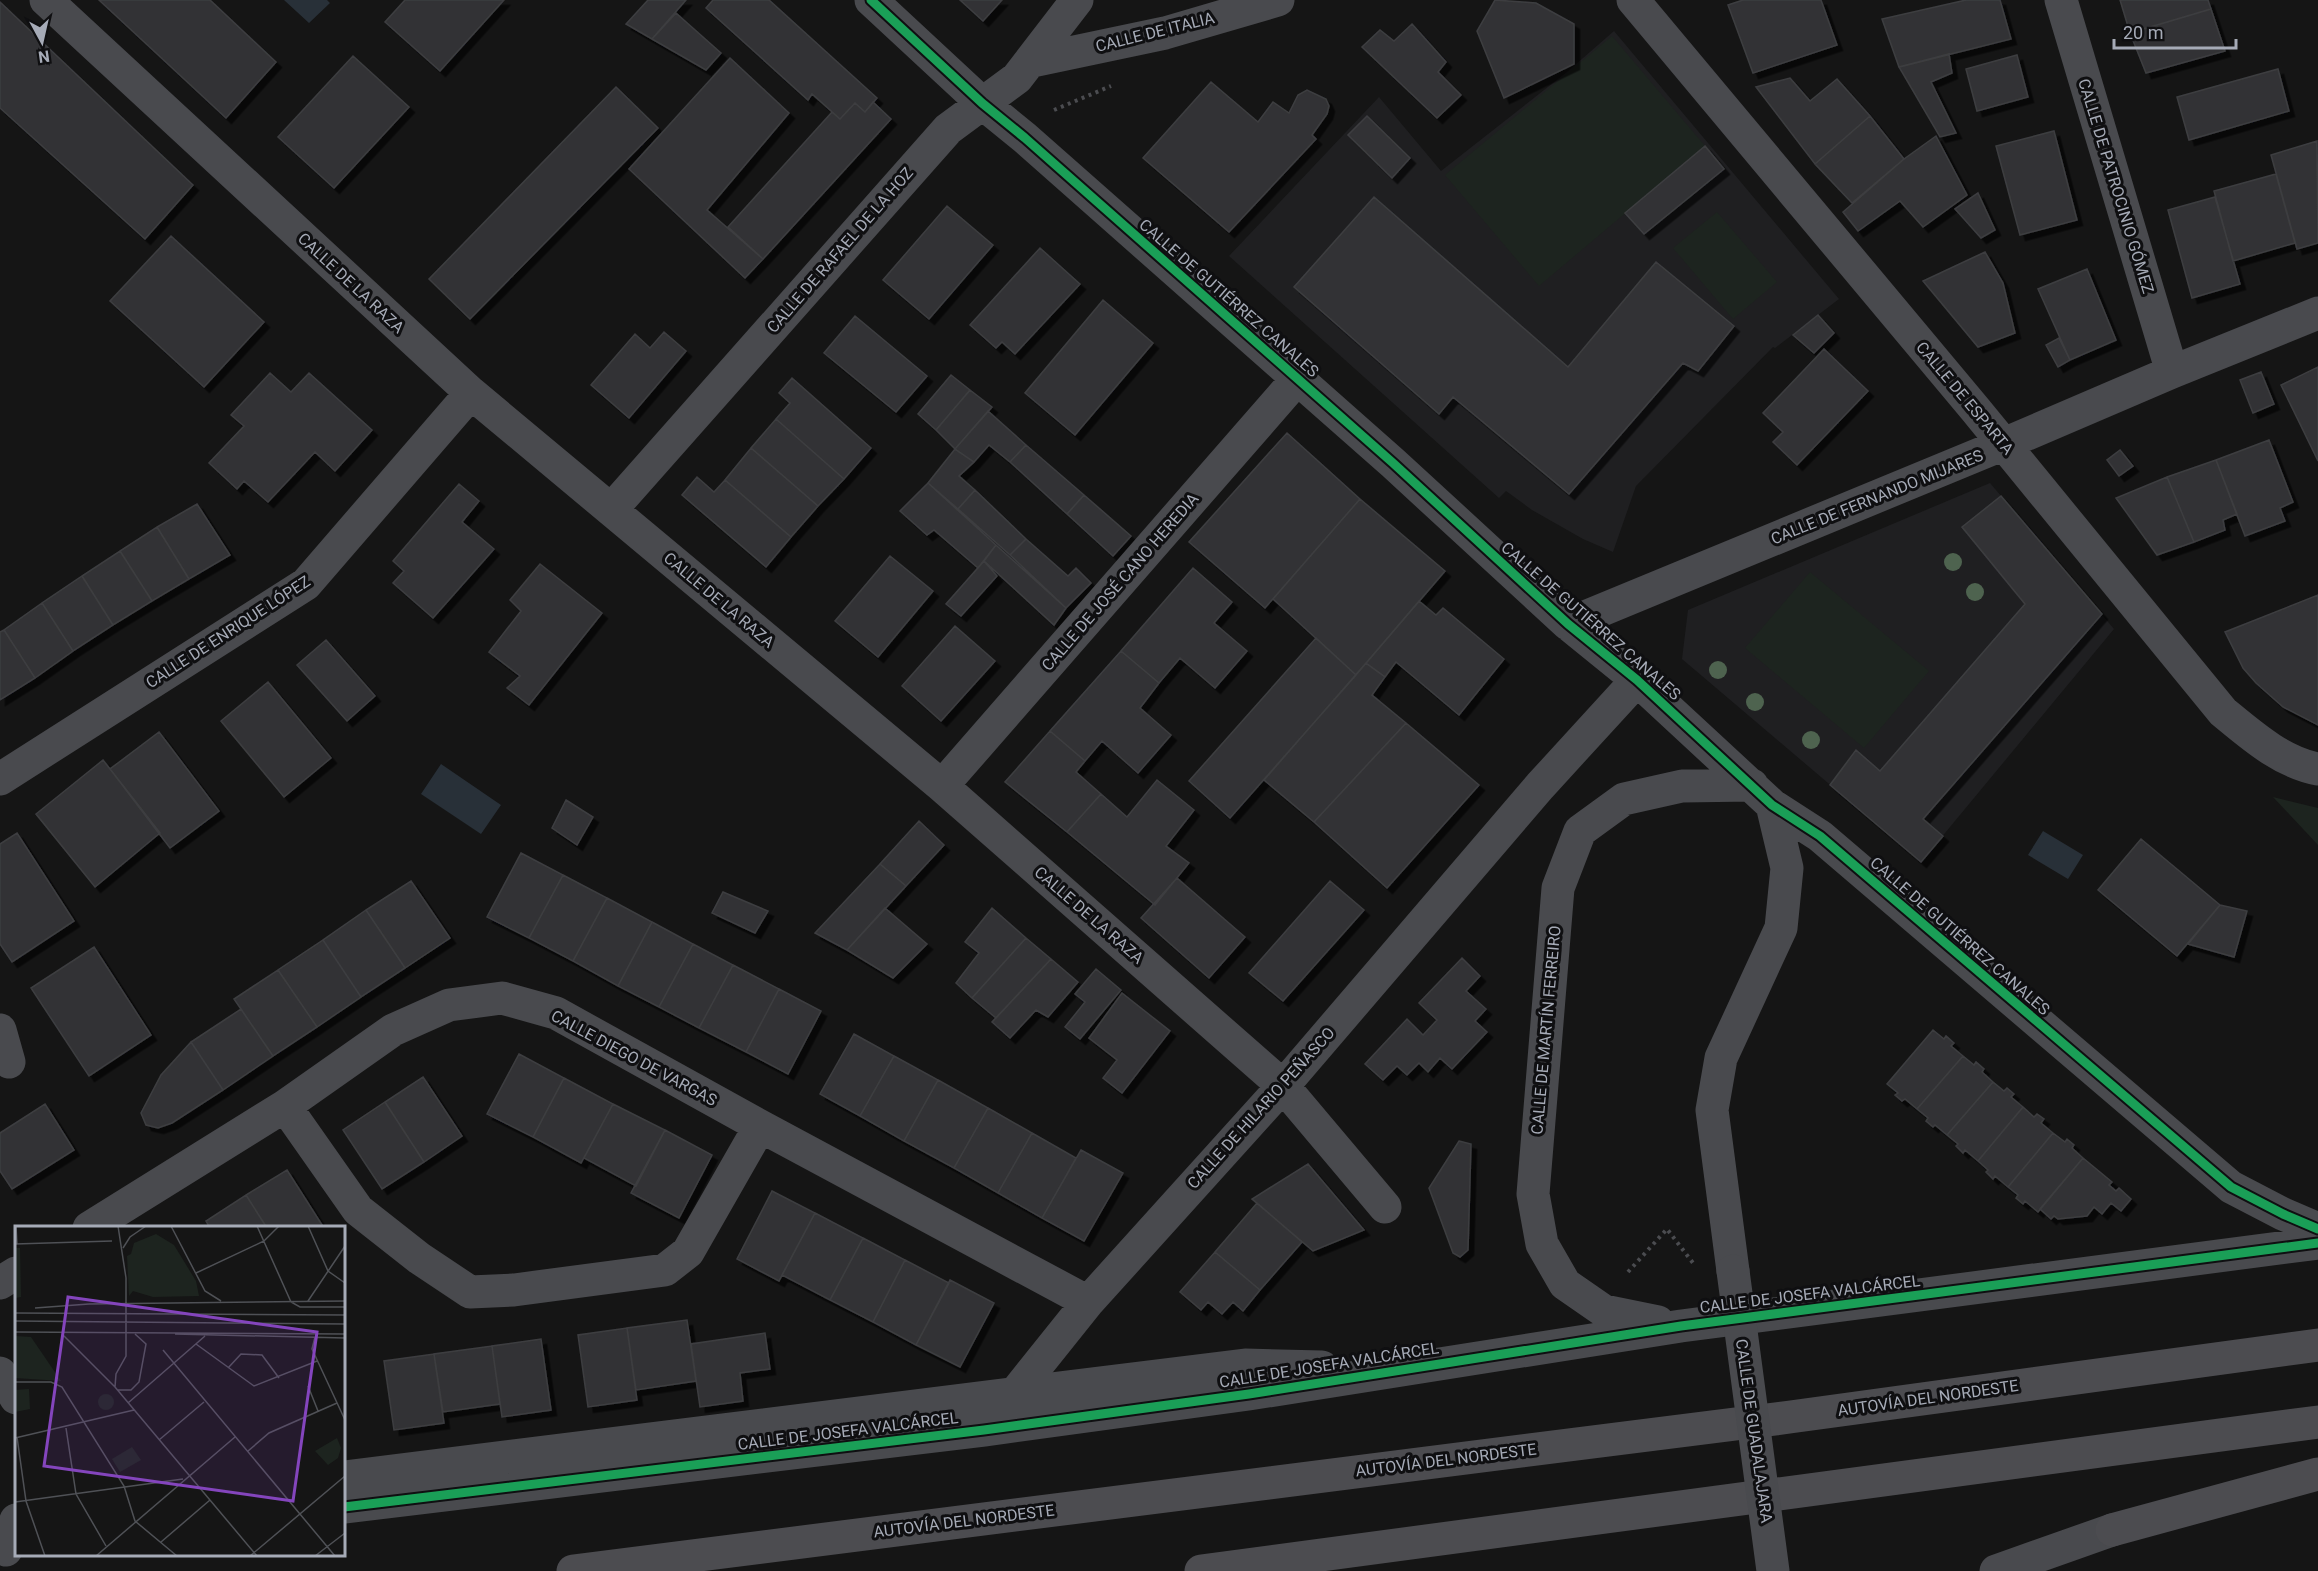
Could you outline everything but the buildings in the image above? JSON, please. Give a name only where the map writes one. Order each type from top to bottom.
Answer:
[{"type":"highway","name":"AUTOVÍA DEL NORDESTE","points":[[573,1571],[1790,1417],[2318,1345]]},
{"type":"highway","points":[[1201,1571],[2318,1422]]},
{"type":"highway","points":[[2112,1530],[2318,1474]]},
{"type":"street","name":"CALLE DE LA RAZA","points":[[46,0],[471,393],[942,786],[1282,1086],[1386,1207]]},
{"type":"street","name":"CALLE DE GUTIÉRREZ CANALES","points":[[871,0],[982,103],[1298,378],[1568,624],[1637,680],[1762,795],[1820,836],[2231,1187],[2283,1214],[2318,1228]]},
{"type":"street","name":"CALLE DE RAFAEL DE LA HOZ","points":[[611,510],[948,129],[1017,78],[1077,0]]},
{"type":"street","name":"CALLE DE ITALIA","points":[[1032,61],[1165,33],[1278,0]]},
{"type":"street","name":"CALLE DE ESPARTA","points":[[1633,0],[2004,444],[2223,712],[2261,743],[2308,767],[2318,769]]},
{"type":"street","name":"CALLE DE PATROCINIO GÓMEZ","points":[[2061,0],[2172,372]]},
{"type":"street","name":"CALLE DE FERNANDO MIJARES","points":[[1568,624],[2172,372],[2318,314]]},
{"type":"street","name":"CALLE DE JOSÉ CANO HEREDIA","points":[[942,786],[1298,378]]},
{"type":"street","name":"CALLE DE ENRIQUE LÓPEZ","points":[[0,779],[306,584],[471,393]]},
{"type":"street","name":"CALLE DE HILARIO PEÑASCO","points":[[984,1430],[1088,1302],[1282,1086],[1540,786],[1637,680]]},
{"type":"street","name":"CALLE DE MARTÍN FERREIRO","points":[[1681,1326],[1605,1311],[1565,1284],[1542,1244],[1533,1194],[1557,888],[1580,831],[1624,798],[1682,786],[1762,795]]},
{"type":"street","name":"CALLE DE GUADALAJARA","points":[[1762,795],[1787,868],[1781,928],[1721,1058],[1712,1110],[1773,1571]]},
{"type":"street","name":"CALLE DIEGO DE VARGAS","points":[[91,1226],[285,1106],[393,1030],[448,1005],[502,998],[556,1013],[760,1126],[1088,1302]]},
{"type":"street","points":[[0,1029],[9,1062]]},
{"type":"street","points":[[285,1106],[358,1210],[419,1258],[470,1292],[514,1290],[664,1270],[688,1252],[760,1126]]},
{"type":"street","name":"CALLE DE JOSEFA VALCÁRCEL","points":[[345,1507],[984,1430],[1249,1394],[1681,1326],[2318,1242]]},
{"type":"street","points":[[0,1283],[15,1274]]},
{"type":"street","name":"CALLE DE JOSEFA VALCÁRCEL","points":[[345,1477],[1245,1365],[1399,1370]]},
{"type":"street","points":[[0,1373],[15,1396]]},
{"type":"street","points":[[1996,1571],[2112,1530]]},
{"type":"path","points":[[1628,1272],[1666,1229],[1700,1272]]},
{"type":"shaded area","points":[[284,0],[327,0],[330,3],[309,23]]},
{"type":"shaded area","points":[[1614,31],[1839,299],[1775,348],[1773,347],[1636,486],[1613,552],[1583,539],[1532,510],[1506,491],[1499,498],[1229,256],[1379,97],[1441,171],[1567,72]]},
{"type":"shaded area","points":[[1612,36],[1705,146],[1539,286],[1445,175]]},
{"type":"shaded area","points":[[1717,212],[1777,282],[1733,319],[1673,248]]},
{"type":"shaded area","points":[[1990,483],[2114,629],[1921,862],[1682,659],[1688,610]]},
{"type":"shaded area","points":[[1810,572],[1929,671],[1864,748],[1745,648]]},
{"type":"shaded area","points":[[441,764],[501,805],[481,834],[421,794]]},
{"type":"shaded area","points":[[2273,797],[2318,808],[2318,845]]},
{"type":"shaded area","points":[[2043,831],[2083,855],[2068,879],[2028,855]]},
{"type":"cycle path","points":[[871,0],[982,103],[1025,138],[1393,463],[1568,624],[1637,680],[1772,805],[1820,836],[2231,1187],[2318,1229]]},
{"type":"cycle path","points":[[345,1507],[984,1430],[1249,1394],[1681,1326],[2318,1243]]}]
